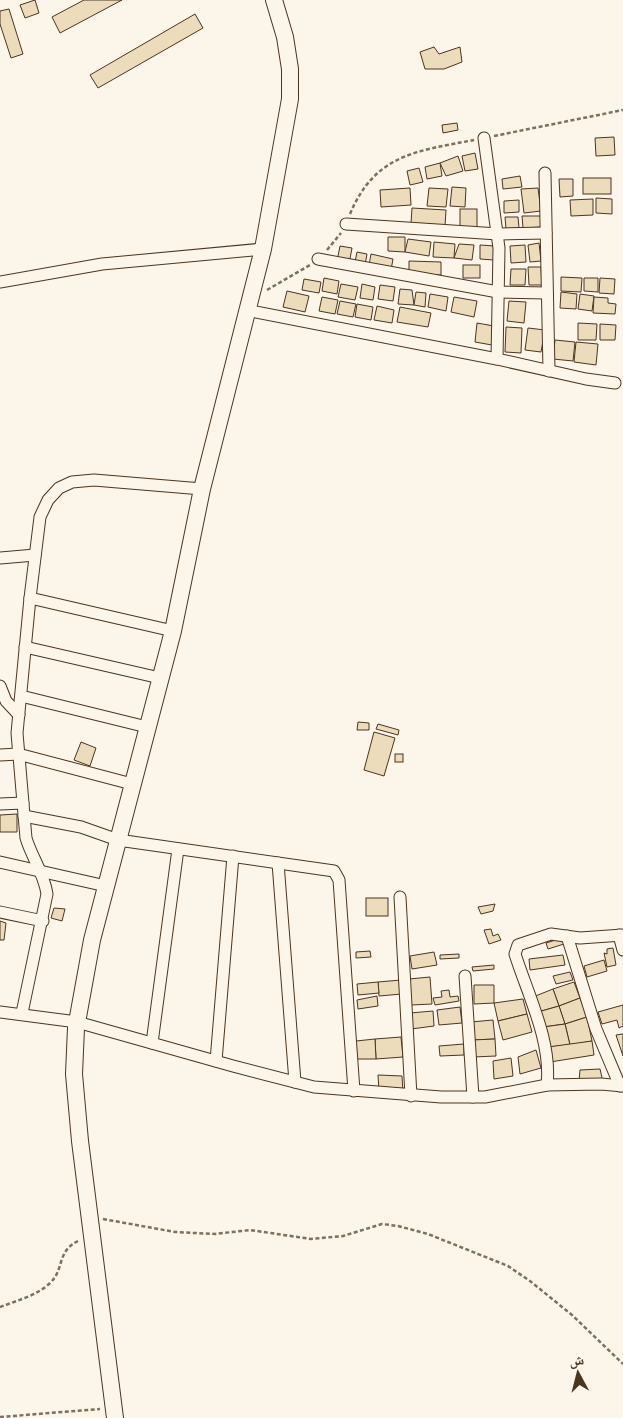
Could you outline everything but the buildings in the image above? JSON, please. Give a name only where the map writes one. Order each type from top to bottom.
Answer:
[{"type":"street","points":[[115,1413],[90,1219],[74,1074],[77,1022],[92,940],[173,631],[202,489],[263,249],[290,99],[290,69],[286,37],[274,0]]},
{"type":"street","points":[[484,138],[498,234],[497,359]]},
{"type":"street","points":[[544,173],[549,371]]},
{"type":"street","points":[[346,224],[498,234],[546,233]]},
{"type":"street","points":[[0,282],[102,264],[263,249]]},
{"type":"street","points":[[318,259],[498,292],[547,293]]},
{"type":"street","points":[[248,306],[549,371],[615,383]]},
{"type":"street","points":[[22,1013],[43,922],[47,894],[42,872],[29,849],[18,754],[20,696],[35,555],[43,508],[52,494],[65,484],[94,480],[202,489]]},
{"type":"street","points":[[0,558],[35,555]]},
{"type":"street","points":[[30,598],[173,631]]},
{"type":"street","points":[[25,647],[160,678]]},
{"type":"street","points":[[0,686],[6,700],[19,716]]},
{"type":"street","points":[[20,696],[147,727]]},
{"type":"street","points":[[0,755],[18,754],[132,784]]},
{"type":"street","points":[[0,804],[23,803]]},
{"type":"street","points":[[24,816],[81,827],[118,840],[334,871],[338,875],[354,1091]]},
{"type":"street","points":[[152,1043],[178,849]]},
{"type":"street","points":[[216,1061],[232,856]]},
{"type":"street","points":[[0,862],[106,886]]},
{"type":"street","points":[[278,863],[295,1082]]},
{"type":"street","points":[[400,896],[411,1096]]},
{"type":"street","points":[[0,912],[43,922]]},
{"type":"street","points":[[547,1085],[548,1074],[543,1039],[516,950],[518,945],[545,935],[580,938],[621,935],[623,950]]},
{"type":"street","points":[[0,1012],[22,1013],[77,1022],[314,1087],[411,1096],[485,1097],[547,1085],[601,1084],[622,1086],[596,1029],[567,936]]},
{"type":"street","points":[[464,976],[473,1097]]},
{"type":"path","points":[[248,306],[318,259],[329,248],[346,224],[358,196],[367,182],[395,160],[422,150],[623,110]]},
{"type":"path","points":[[90,1219],[111,1219],[175,1232],[195,1234],[257,1231],[311,1239],[342,1236],[382,1224],[428,1234],[508,1266],[530,1281],[572,1316],[623,1364]]},
{"type":"path","points":[[0,1307],[22,1300],[50,1283],[58,1271],[62,1254],[71,1244],[93,1237]]},
{"type":"path","points":[[0,1417],[115,1413]]}]
